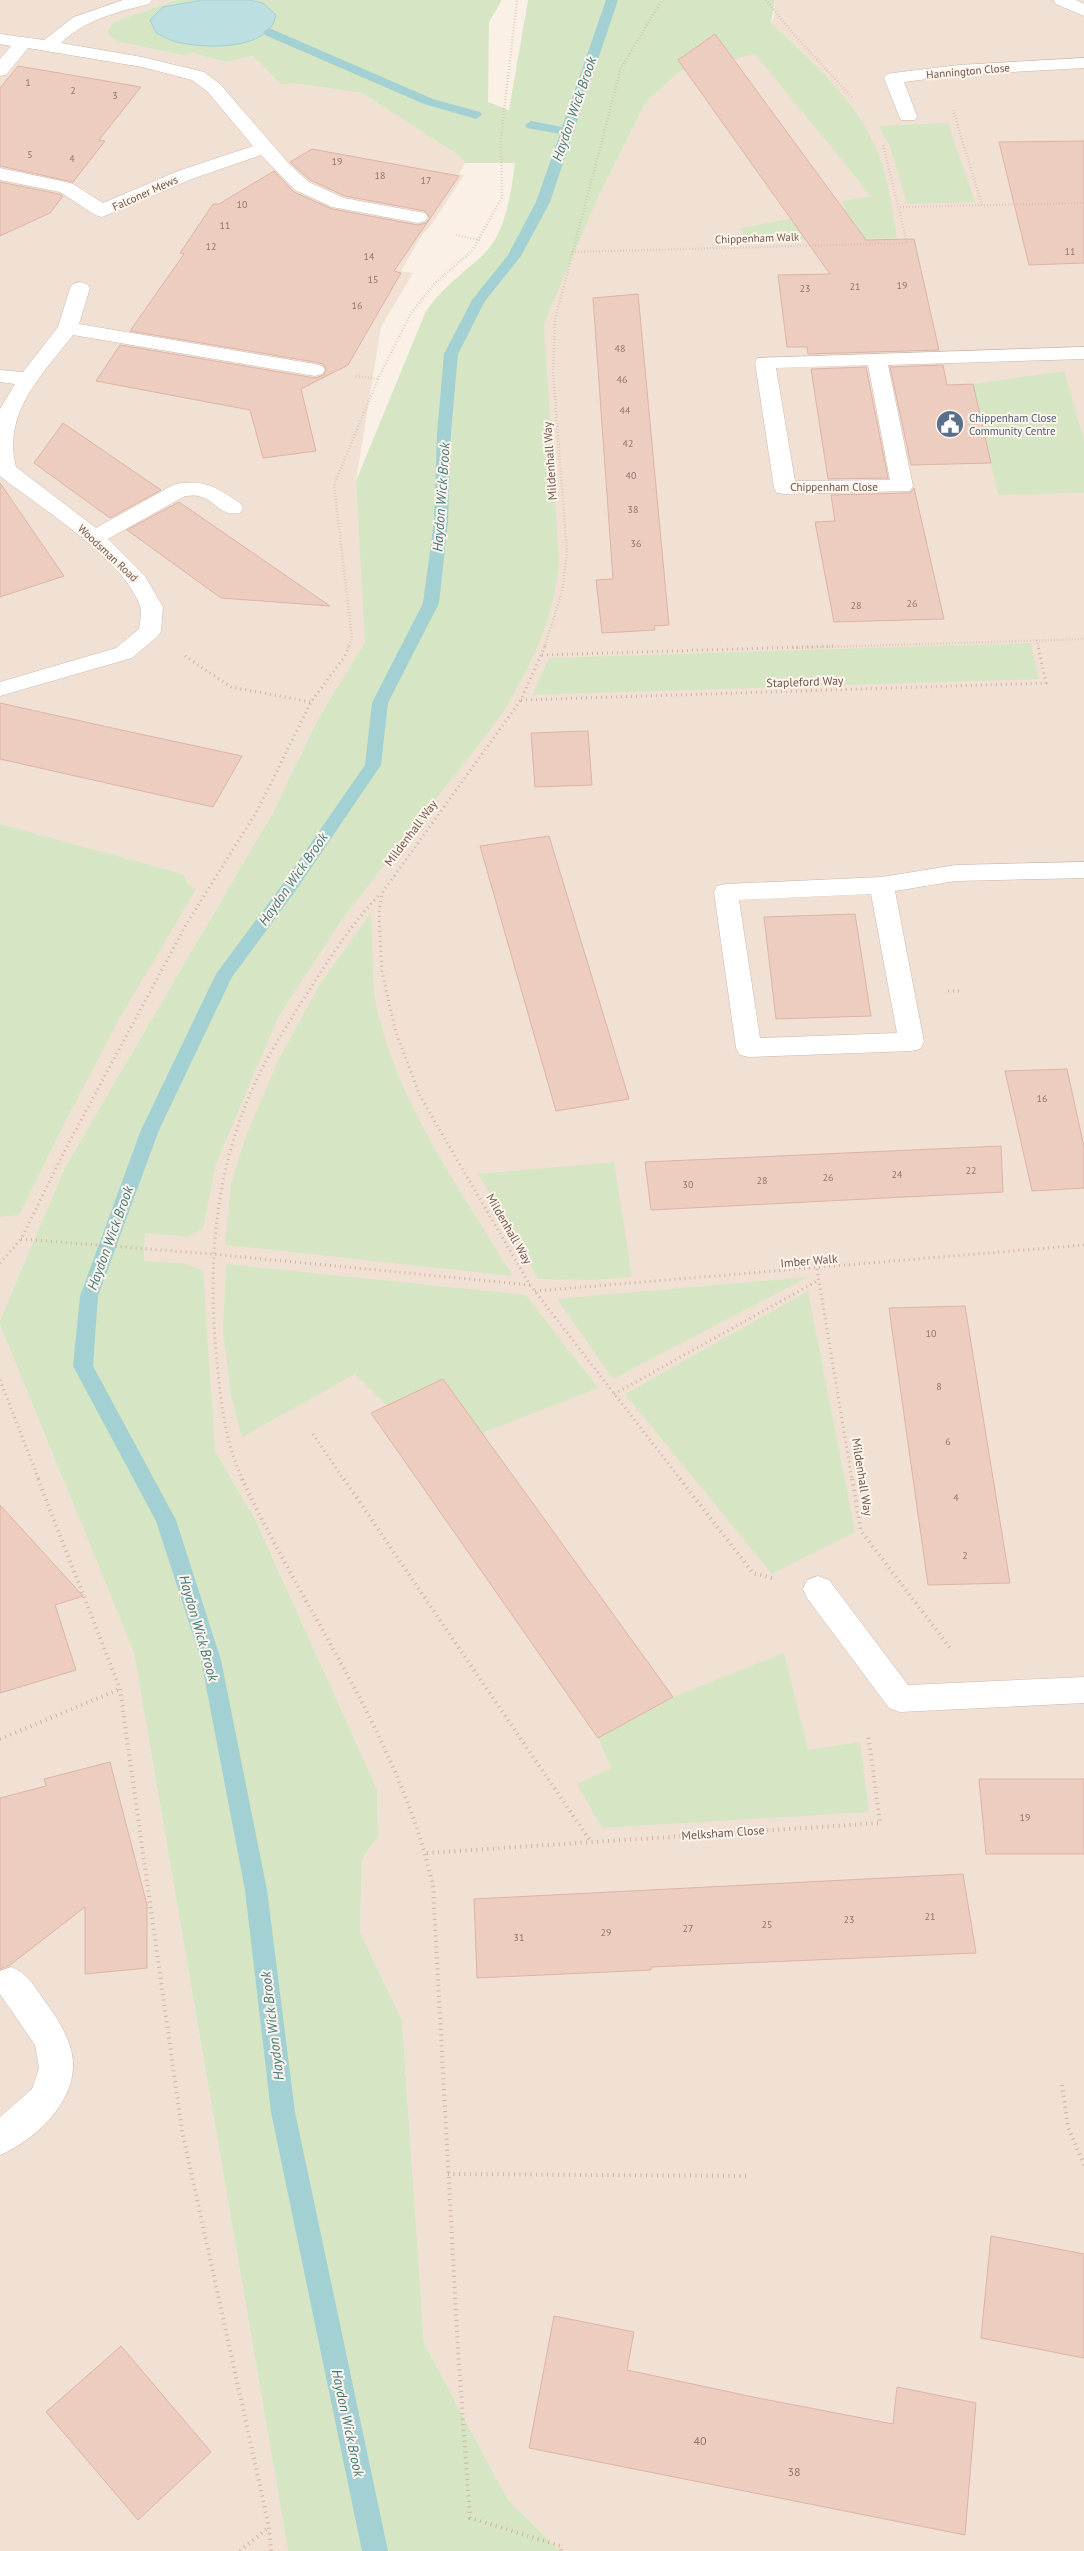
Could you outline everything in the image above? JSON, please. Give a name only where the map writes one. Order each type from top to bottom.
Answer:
[{"type":"street","points":[[48,46],[78,20],[143,0]]},
{"type":"street","points":[[1062,0],[1084,11]]},
{"type":"street","points":[[0,39],[142,62],[198,76],[214,88],[264,148],[302,186],[326,199],[339,203],[418,217]]},
{"type":"street","points":[[0,71],[24,42]]},
{"type":"street","name":"Hannington Close","points":[[908,116],[893,78],[941,72],[1084,63]]},
{"type":"street","name":"Falconer Mews","points":[[0,174],[66,188],[102,211],[185,175],[264,148]]},
{"type":"street","points":[[80,288],[68,328],[315,370]]},
{"type":"street","name":"Woodsman Road","points":[[68,328],[29,379],[5,422],[1,443],[3,470],[60,509],[142,585],[153,604],[154,618],[151,632]]},
{"type":"street","name":"Chippenham Close","points":[[877,359],[902,486],[785,488],[764,362],[877,359],[1084,354]]},
{"type":"street","points":[[0,376],[29,379]]},
{"type":"street","points":[[93,538],[181,490],[204,489],[232,508]]},
{"type":"street","points":[[0,689],[128,651],[151,632]]},
{"type":"street","points":[[882,885],[911,1042],[749,1048],[726,892],[882,885],[956,873],[1084,870]]},
{"type":"street","points":[[818,1590],[900,1699],[1084,1690]]},
{"type":"street","points":[[0,2138],[44,2101],[56,2078],[57,2059],[54,2044],[11,1982]]},
{"type":"path","points":[[0,1263],[21,1239],[66,1148],[187,924],[257,811],[311,702],[345,656],[352,638],[334,485],[378,379],[411,313],[435,284],[472,251],[502,197],[501,138],[517,0]]},
{"type":"path","name":"Mildenhall Way","points":[[662,0],[621,68],[555,320],[552,342],[567,553],[562,592],[542,655],[521,700],[382,893],[379,913],[382,972],[396,1033],[420,1096],[530,1285],[753,1574],[818,1590]]},
{"type":"path","points":[[766,0],[796,37],[854,99]]},
{"type":"path","points":[[941,72],[982,205]]},
{"type":"path","name":"Chippenham Walk","points":[[572,252],[907,242],[900,207],[883,144],[879,136]]},
{"type":"path","points":[[900,207],[1084,203]]},
{"type":"path","points":[[151,632],[231,687],[311,702]]},
{"type":"path","points":[[542,655],[1084,639]]},
{"type":"path","name":"Stapleford Way","points":[[521,700],[1046,683],[1037,640]]},
{"type":"path","points":[[382,893],[357,916],[328,960],[265,1063],[242,1114],[220,1184],[212,1254],[214,1343],[222,1402],[234,1460],[262,1521],[374,1725],[418,1827],[427,1853],[433,1887],[448,2174],[470,2518],[561,2546],[561,2551]]},
{"type":"path","points":[[21,1239],[212,1254],[530,1285]]},
{"type":"path","name":"Imber Walk","points":[[535,1291],[817,1269],[1084,1244]]},
{"type":"path","name":"Mildenhall Way","points":[[817,1269],[861,1532],[988,1696]]},
{"type":"path","points":[[614,1394],[819,1280]]},
{"type":"path","points":[[0,1380],[120,1689],[182,2131],[269,2527],[271,2551]]},
{"type":"path","points":[[312,1434],[591,1842]]},
{"type":"path","points":[[0,1739],[120,1689]]},
{"type":"path","name":"Melksham Close","points":[[427,1853],[880,1823],[867,1727],[900,1699]]},
{"type":"path","points":[[1062,2084],[1068,2127],[1084,2165]]},
{"type":"path","points":[[448,2174],[749,2176]]},
{"type":"path","points":[[240,2551],[269,2527]]},
{"type":"shaded area","points":[[0,0],[176,0],[116,21],[119,42],[186,56],[191,53],[226,62],[253,56],[281,85],[292,83],[362,93],[458,155],[465,163],[459,174],[464,175],[432,224],[422,235],[401,271],[413,273],[381,327],[356,481],[366,643],[319,717],[272,814],[65,1167],[0,1320]]},
{"type":"shaded area","points":[[775,0],[1084,0],[1084,2551],[560,2551],[508,2500],[424,2343],[402,2020],[360,1932],[362,1859],[378,1836],[377,1789],[256,1521],[215,1451],[144,1261],[145,1233],[596,202],[646,102],[680,71],[755,53],[774,17]]},
{"type":"shaded area","points":[[0,1325],[134,1653],[288,2551],[0,2551]]},
{"type":"green space","points":[[176,0],[502,0],[489,22],[488,102],[509,110],[528,0],[775,0],[771,23],[832,83],[859,117],[870,135],[885,175],[897,238],[748,241],[740,228],[845,209],[843,201],[871,196],[755,54],[680,71],[646,102],[596,202],[544,324],[559,564],[551,606],[539,644],[500,717],[344,917],[278,1017],[216,1164],[203,1229],[187,1237],[145,1233],[144,1261],[182,1263],[203,1270],[215,1451],[256,1521],[377,1789],[378,1836],[362,1859],[360,1932],[402,2020],[424,2343],[508,2500],[560,2551],[288,2551],[134,1653],[0,1325],[0,1320],[65,1167],[272,814],[319,717],[365,643],[356,481],[426,311],[446,288],[491,246],[502,224],[512,187],[515,163],[465,163],[458,155],[362,93],[292,83],[281,85],[253,56],[226,62],[191,53],[186,56],[119,42],[109,35],[108,30],[116,21]]},
{"type":"green space","points":[[948,123],[975,202],[907,204],[890,147],[879,126]]},
{"type":"green space","points":[[1064,371],[1084,440],[1084,493],[998,495],[973,384]]},
{"type":"green space","points":[[1031,643],[1039,679],[532,695],[549,658]]},
{"type":"green space","points":[[0,824],[183,874],[188,885],[196,889],[121,1016],[68,1116],[19,1215],[0,1217]]},
{"type":"green space","points":[[371,913],[374,994],[386,1041],[399,1077],[452,1179],[513,1276],[225,1245],[231,1183],[246,1136],[278,1061],[320,984]]},
{"type":"green space","points":[[614,1162],[632,1277],[594,1280],[538,1279],[478,1174]]},
{"type":"green space","points":[[226,1264],[526,1295],[598,1388],[482,1433],[443,1379],[387,1406],[355,1374],[242,1437],[231,1396],[223,1331]]},
{"type":"green space","points":[[808,1277],[613,1379],[557,1299]]},
{"type":"green space","points":[[808,1291],[855,1532],[772,1574],[625,1394]]},
{"type":"green space","points":[[784,1653],[808,1750],[860,1742],[869,1812],[602,1828],[577,1784],[611,1768],[598,1738],[673,1697]]},
{"type":"water","points":[[202,0],[249,0],[263,3],[276,15],[271,27],[262,35],[235,45],[203,46],[189,44],[172,41],[156,33],[150,20],[163,7]]},
{"type":"building","points":[[715,34],[866,240],[914,239],[939,350],[808,354],[807,347],[787,347],[778,275],[830,274],[678,60]]},
{"type":"building","points":[[18,66],[141,87],[99,140],[105,141],[73,182],[0,166],[0,88]]},
{"type":"building","points":[[1084,141],[1084,263],[1029,265],[999,142]]},
{"type":"building","points":[[312,149],[459,176],[394,271],[401,273],[348,365],[301,389],[316,451],[263,458],[250,410],[96,381],[120,345],[315,378],[324,375],[326,369],[323,364],[315,362],[130,331],[184,254],[180,253],[213,204],[219,204],[274,171],[294,192],[332,209],[418,225],[426,223],[430,218],[425,211],[345,196],[310,180],[290,162]]},
{"type":"building","points":[[0,182],[63,196],[50,213],[0,236]]},
{"type":"building","points":[[638,294],[669,625],[654,626],[655,630],[602,633],[596,580],[613,579],[593,298]]},
{"type":"building","name":"Chippenham Close Community Centre","points":[[943,365],[947,385],[973,384],[991,463],[911,465],[890,367]]},
{"type":"building","points":[[866,367],[888,478],[828,479],[811,369]]},
{"type":"building","points":[[63,423],[161,490],[110,518],[34,463]]},
{"type":"building","points":[[0,483],[64,576],[0,597]]},
{"type":"building","points":[[914,488],[944,619],[834,622],[815,522],[835,521],[831,495],[910,493]]},
{"type":"building","points":[[179,502],[330,606],[221,598],[127,530]]},
{"type":"building","points":[[0,703],[242,756],[213,807],[0,759]]},
{"type":"building","points":[[588,731],[592,785],[535,787],[531,733]]},
{"type":"building","points":[[549,836],[629,1099],[556,1111],[480,846]]},
{"type":"building","points":[[855,914],[871,1016],[776,1019],[764,917]]},
{"type":"building","points":[[1067,1069],[1084,1147],[1084,1188],[1032,1191],[1005,1071]]},
{"type":"building","points":[[1001,1146],[1003,1192],[651,1210],[645,1162]]},
{"type":"building","points":[[965,1306],[1010,1583],[928,1585],[889,1308]]},
{"type":"building","points":[[443,1379],[673,1697],[598,1738],[371,1413]]},
{"type":"building","points":[[0,1505],[83,1596],[55,1605],[76,1670],[0,1693]]},
{"type":"building","points":[[110,1762],[147,1905],[147,1968],[85,1974],[85,1907],[10,1965],[0,1969],[0,1798],[46,1786],[44,1779]]},
{"type":"building","points":[[979,1779],[1084,1779],[1084,1854],[986,1854]]},
{"type":"building","points":[[963,1874],[976,1953],[651,1967],[651,1970],[477,1978],[474,1899]]},
{"type":"building","points":[[991,2236],[1084,2254],[1084,2358],[981,2338]]},
{"type":"building","points":[[554,2316],[634,2332],[627,2370],[753,2397],[893,2424],[897,2387],[976,2403],[965,2535],[529,2448]]},
{"type":"building","points":[[121,2346],[211,2452],[138,2520],[46,2412]]},
{"type":"waterway","name":"Haydon Wick Brook","points":[[567,132],[612,0]]},
{"type":"waterway","points":[[269,32],[428,102],[476,115]]},
{"type":"waterway","points":[[531,125],[567,132]]},
{"type":"waterway","name":"Haydon Wick Brook","points":[[375,2551],[283,2112],[256,1890],[211,1660],[166,1520],[83,1366],[89,1296],[150,1130],[225,974],[288,889],[373,765],[380,703],[431,603],[441,521],[444,433],[451,354],[479,300],[514,256],[543,202],[567,132]]},
{"type":"place","name":"Chippenham Close Community Centre","points":[[950,424]]}]
